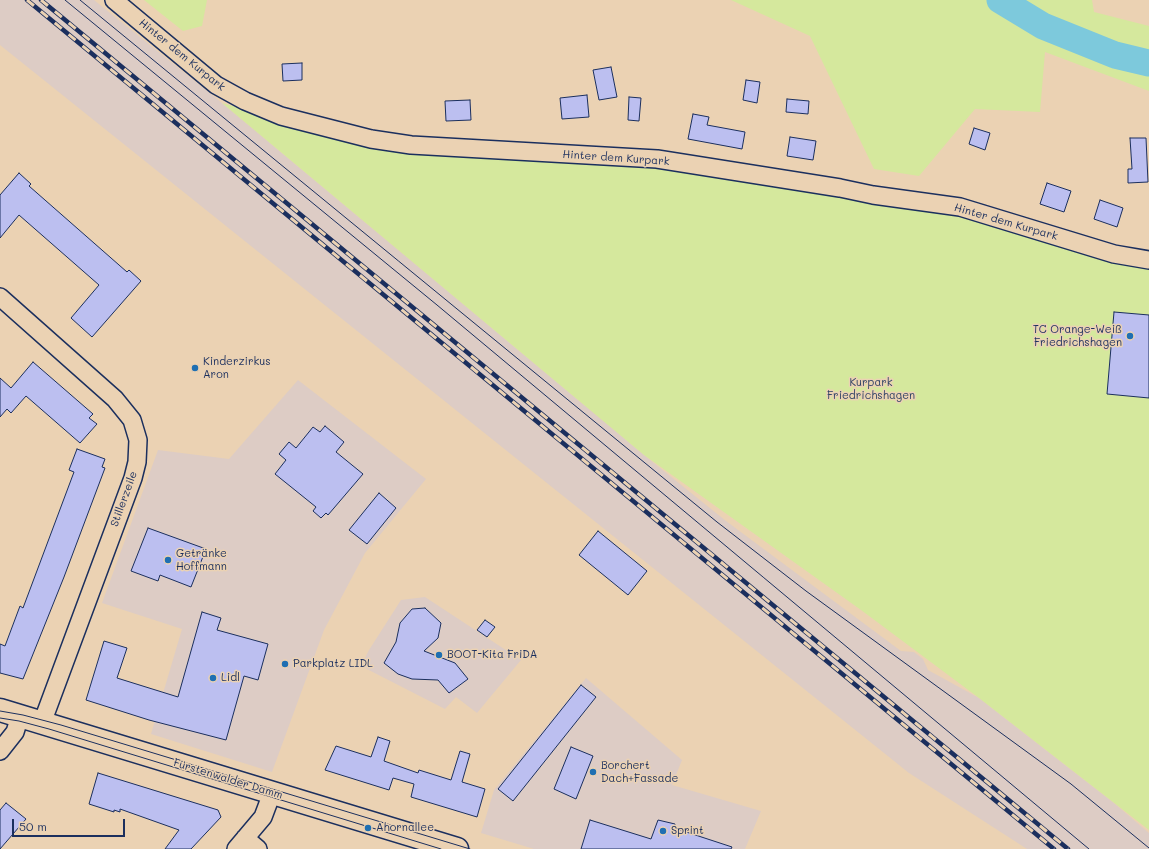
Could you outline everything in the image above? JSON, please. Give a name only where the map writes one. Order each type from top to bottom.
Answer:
[{"type":"main road","name":"Fürstenwalder Damm","points":[[10,713],[457,849]]},
{"type":"street","name":"Hinter dem Kurpark","points":[[114,0],[216,85],[245,102],[281,116],[371,139],[412,145],[657,159],[840,188],[873,196],[960,208],[1114,254],[1149,260]]},
{"type":"street","name":"Stillerzeile","points":[[0,297],[111,394],[132,420],[138,440],[137,462],[133,478],[42,723]]},
{"type":"street","points":[[0,751],[15,732],[10,713]]},
{"type":"street","points":[[246,846],[263,817],[272,793]]},
{"type":"shaded area","points":[[0,0],[94,0],[222,103],[644,455],[726,521],[901,651],[914,652],[923,659],[928,670],[979,698],[1114,803],[1149,833],[1149,849],[1027,849],[909,773],[0,45]]},
{"type":"shaded area","points":[[298,380],[426,479],[365,553],[324,630],[272,772],[151,734],[182,629],[102,603],[158,450],[229,459]]},
{"type":"shaded area","name":"BOOT-Kita FriDA","points":[[425,597],[521,660],[477,713],[456,697],[445,709],[361,666],[369,650],[401,600]]},
{"type":"shaded area","name":"Borchert Dach+Fassade","points":[[586,678],[682,760],[672,785],[761,811],[745,849],[534,849],[481,833],[494,790]]},
{"type":"green space","points":[[144,0],[207,0],[202,26],[183,31]]},
{"type":"green space","points":[[731,0],[1092,0],[1094,12],[1149,26],[1149,91],[1045,52],[1040,112],[975,109],[919,176],[874,169],[810,36]]},
{"type":"green space","name":"Kurpark Friedrichshagen","points":[[222,103],[380,145],[690,169],[960,217],[1149,269],[1149,830],[979,698],[861,610],[644,455]]},
{"type":"building","points":[[302,63],[302,80],[283,81],[282,64]]},
{"type":"building","points":[[611,67],[617,97],[599,100],[593,70]]},
{"type":"building","points":[[746,80],[760,82],[757,103],[743,100]]},
{"type":"building","points":[[587,95],[589,117],[562,119],[560,98]]},
{"type":"building","points":[[629,97],[641,98],[639,121],[628,120]]},
{"type":"building","points":[[787,99],[809,101],[808,114],[786,112]]},
{"type":"building","points":[[470,100],[471,120],[446,121],[445,101]]},
{"type":"building","points":[[693,114],[709,117],[707,125],[745,132],[742,149],[688,139]]},
{"type":"building","points":[[974,128],[990,133],[985,150],[969,144]]},
{"type":"building","points":[[790,137],[816,141],[813,160],[787,156]]},
{"type":"building","points":[[1130,138],[1146,138],[1148,182],[1128,183],[1128,169],[1132,169]]},
{"type":"building","points":[[19,173],[31,184],[29,186],[127,272],[129,270],[141,281],[92,337],[71,318],[99,285],[19,215],[0,238],[0,195]]},
{"type":"building","points":[[1047,183],[1071,191],[1064,212],[1040,204]]},
{"type":"building","points":[[1100,200],[1123,208],[1117,227],[1094,219]]},
{"type":"building","name":"TC Orange-Weiß Friedrichshagen","points":[[1114,312],[1149,315],[1149,398],[1107,394]]},
{"type":"building","points":[[33,362],[93,414],[89,418],[97,424],[80,443],[26,396],[11,413],[7,409],[0,417],[0,378],[11,388]]},
{"type":"building","points":[[325,426],[344,442],[336,452],[363,474],[328,515],[326,513],[321,518],[313,511],[316,507],[275,474],[286,460],[279,454],[289,442],[296,448],[313,427],[320,432]]},
{"type":"building","points":[[77,449],[105,459],[102,467],[105,468],[64,577],[23,679],[0,673],[0,644],[5,646],[20,606],[23,608],[74,472],[69,470]]},
{"type":"building","points":[[379,493],[396,508],[367,544],[349,530]]},
{"type":"building","name":"Getränke Hoffmann","points":[[148,528],[206,549],[191,587],[160,575],[158,581],[131,571]]},
{"type":"building","points":[[598,531],[647,571],[628,595],[579,555]]},
{"type":"building","points":[[425,608],[441,623],[438,638],[424,651],[455,663],[468,679],[449,693],[438,680],[412,679],[398,674],[384,663],[396,642],[400,623],[412,609]]},
{"type":"building","name":"Lidl","points":[[202,612],[221,618],[217,630],[268,644],[258,680],[244,676],[226,740],[149,720],[86,700],[104,641],[127,648],[117,678],[178,697]]},
{"type":"building","points":[[485,620],[495,627],[487,637],[477,630]]},
{"type":"building","points":[[581,685],[596,697],[513,801],[498,789]]},
{"type":"building","points":[[378,737],[390,741],[384,761],[418,773],[419,770],[451,780],[460,751],[470,754],[462,782],[485,789],[477,817],[411,797],[414,784],[393,778],[389,790],[325,770],[336,746],[371,757]]},
{"type":"building","points":[[571,747],[593,756],[576,799],[554,789]]},
{"type":"building","points":[[98,773],[218,810],[221,817],[191,849],[165,849],[179,830],[120,809],[120,812],[114,810],[114,812],[89,804]]},
{"type":"building","points":[[6,803],[26,819],[0,849],[0,810]]},
{"type":"building","points":[[590,820],[651,839],[658,820],[675,824],[674,828],[732,847],[731,849],[581,849]]},
{"type":"waterway","points":[[1000,0],[1043,26],[1115,55],[1149,63]]},
{"type":"tram line","points":[[65,0],[437,305],[1089,849]]},
{"type":"tram line","points":[[80,0],[717,522],[806,591],[1071,784],[1149,848]]},
{"type":"tram line","points":[[0,711],[23,715],[61,725],[470,849]]},
{"type":"tram line","points":[[0,718],[19,721],[49,729],[441,849]]},
{"type":"railway","points":[[27,0],[1054,849]]},
{"type":"railway","points":[[41,0],[1068,849]]},
{"type":"place","name":"TC Orange-Weiß Friedrichshagen","points":[[1130,336]]},
{"type":"place","name":"Kinderzirkus Aron","points":[[195,368]]},
{"type":"place","name":"Getränke Hoffmann","points":[[168,560]]},
{"type":"place","name":"BOOT-Kita FriDA","points":[[439,655]]},
{"type":"place","name":"Parkplatz LIDL","points":[[285,664]]},
{"type":"place","name":"Lidl","points":[[213,678]]},
{"type":"place","name":"Borchert Dach+Fassade","points":[[593,772]]},
{"type":"place","name":"Ahornallee","points":[[368,828]]},
{"type":"place","name":"Sprint","points":[[663,831]]}]
